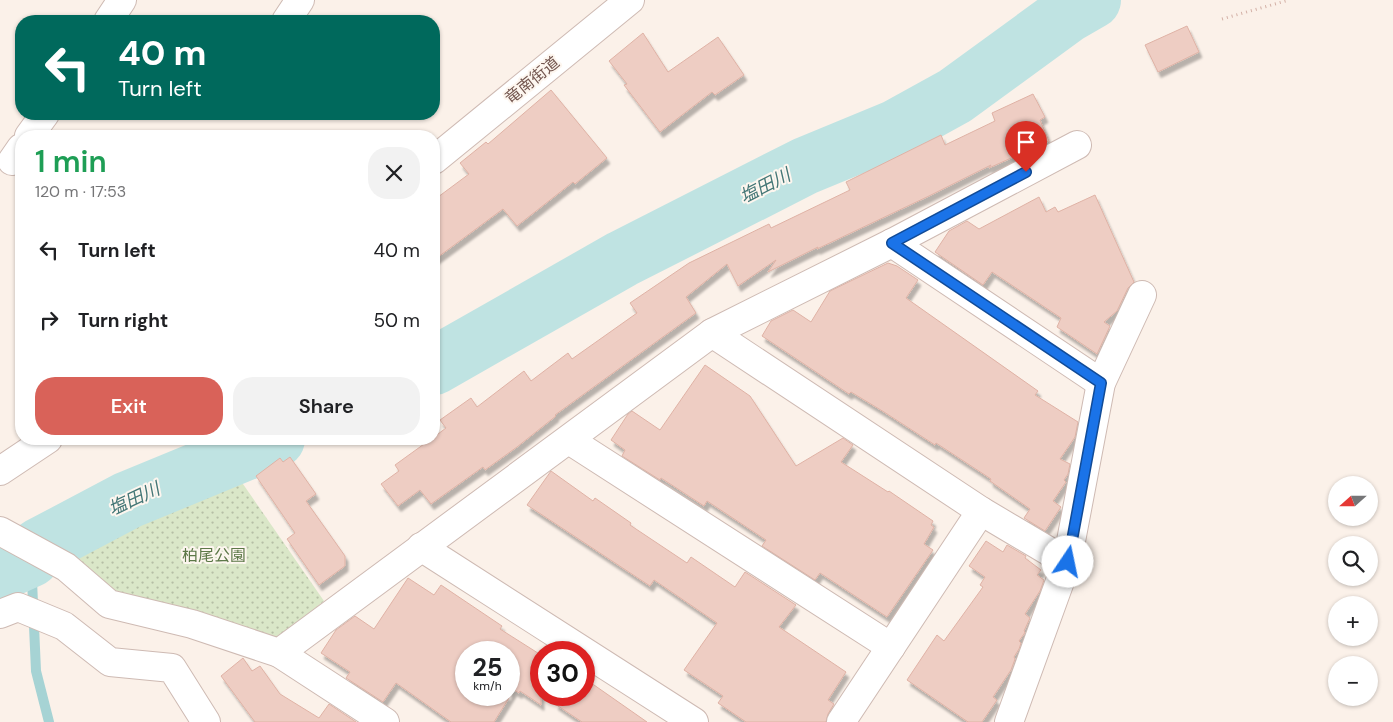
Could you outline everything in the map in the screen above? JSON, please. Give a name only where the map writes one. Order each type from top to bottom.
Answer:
[{"type":"street","points":[[290,15],[300,0]]},
{"type":"street","name":"竜南街道","points":[[440,155],[630,0]]},
{"type":"street","points":[[279,653],[712,333],[892,243],[1076,145]]},
{"type":"street","points":[[892,243],[1101,383]]},
{"type":"street","points":[[1009,722],[1068,562],[1101,383],[1142,295]]},
{"type":"street","points":[[712,333],[981,511],[1068,562]]},
{"type":"street","points":[[569,440],[891,647]]},
{"type":"street","points":[[2,466],[38,445]]},
{"type":"street","points":[[841,722],[981,511]]},
{"type":"street","points":[[0,531],[66,567],[109,604],[192,624],[279,653],[385,722]]},
{"type":"street","points":[[421,547],[694,722]]},
{"type":"street","points":[[9,610],[64,626],[110,662],[172,668],[206,722]]},
{"type":"path","points":[[1222,19],[1289,0]]},
{"type":"green space","name":"柏尾公園","points":[[236,474],[324,601],[278,639],[115,595],[68,549]]},
{"type":"building","points":[[1187,26],[1199,52],[1158,72],[1145,45]]},
{"type":"building","points":[[643,33],[668,72],[718,37],[744,75],[715,95],[712,92],[660,132],[624,85],[627,84],[609,61]]},
{"type":"building","points":[[551,90],[607,158],[517,226],[503,209],[440,256],[440,196],[469,174],[460,163],[486,142],[488,144]]},
{"type":"building","points":[[1033,94],[1045,117],[1040,120],[1049,141],[989,168],[991,165],[768,272],[776,260],[738,286],[727,264],[686,297],[696,313],[555,415],[517,447],[485,470],[483,467],[431,504],[420,490],[398,506],[381,484],[399,471],[395,465],[423,445],[440,445],[440,432],[446,428],[440,420],[471,398],[477,407],[524,371],[531,381],[568,353],[572,359],[637,313],[630,303],[689,263],[769,224],[771,228],[850,190],[846,182],[941,135],[945,145],[995,121],[992,113]]},
{"type":"building","points":[[1095,195],[1134,282],[1128,288],[1117,311],[1104,322],[1110,326],[1097,354],[1057,327],[1061,318],[992,272],[983,285],[935,252],[949,231],[967,221],[979,229],[1039,197],[1046,212],[1055,207],[1058,212]]},
{"type":"building","points":[[888,263],[897,266],[918,280],[906,298],[1038,391],[1035,395],[1078,422],[1075,437],[1060,459],[1070,464],[1068,474],[1064,480],[1066,482],[1053,501],[1061,507],[1045,531],[1024,518],[1030,509],[990,481],[991,479],[936,443],[935,445],[851,392],[849,394],[762,336],[771,321],[793,310],[811,322],[830,291]]},
{"type":"building","points":[[705,365],[750,396],[796,466],[843,438],[853,445],[841,462],[889,491],[933,521],[931,525],[934,527],[924,544],[933,550],[887,617],[820,573],[815,580],[762,546],[766,540],[707,501],[704,506],[661,478],[660,480],[622,456],[625,450],[611,440],[628,414],[632,411],[660,430]]},
{"type":"building","points":[[290,457],[316,494],[306,501],[345,556],[345,566],[319,585],[287,539],[295,533],[256,476],[280,458],[283,462]]},
{"type":"building","points":[[551,471],[593,501],[595,498],[631,523],[630,525],[687,563],[691,557],[735,587],[745,572],[796,605],[779,627],[846,672],[828,700],[834,704],[826,722],[746,722],[718,703],[723,696],[684,670],[717,623],[654,580],[650,586],[527,505]]},
{"type":"building","points":[[986,541],[1003,552],[1007,545],[1026,556],[1025,558],[1041,570],[1037,575],[1044,580],[1040,591],[1025,614],[1030,618],[1025,632],[1019,641],[1021,643],[1014,657],[1011,670],[993,697],[997,700],[982,722],[968,722],[907,680],[937,635],[944,641],[983,587],[980,585],[985,577],[969,566]]},
{"type":"building","points":[[408,578],[434,595],[441,585],[502,626],[500,629],[519,641],[455,641],[455,706],[504,706],[494,722],[451,722],[396,683],[383,702],[346,678],[350,672],[321,653],[336,630],[355,616],[374,629]]},
{"type":"building","points":[[520,642],[530,648],[530,698],[520,691]]},
{"type":"building","points":[[243,658],[252,671],[260,666],[280,694],[319,718],[329,704],[356,722],[255,722],[221,676]]},
{"type":"building","points":[[595,686],[647,722],[582,722],[558,706],[595,706]]},
{"type":"waterway","name":"塩田川","points":[[440,363],[622,259],[805,166],[897,128],[955,96],[1066,15],[1092,0]]},
{"type":"waterway","name":"塩田川","points":[[0,572],[31,558],[39,547],[128,500],[261,445]]},
{"type":"waterway","points":[[31,558],[36,671],[49,722]]},
{"type":"route","points":[[1026,172],[892,243],[1101,383],[1068,562]]}]
